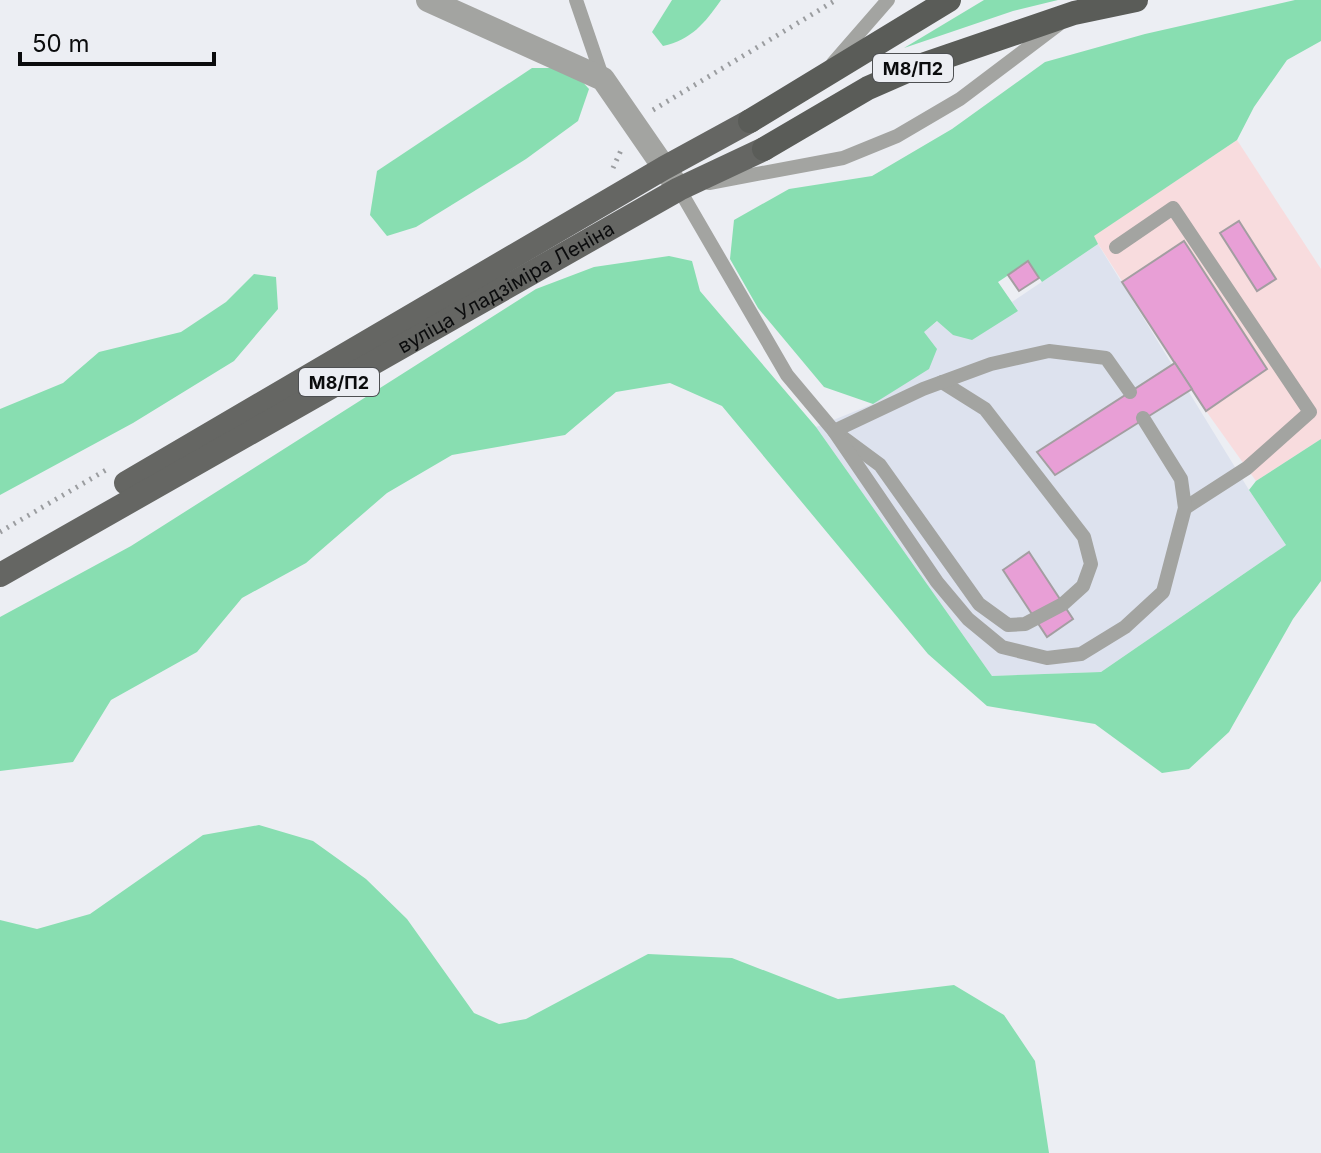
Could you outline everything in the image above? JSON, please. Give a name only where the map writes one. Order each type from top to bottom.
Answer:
[{"type":"highway","name":"М8/П2","points":[[750,121],[949,0]]},
{"type":"highway","name":"М8/П2","points":[[764,149],[868,88],[916,67],[1074,13],[1136,0]]},
{"type":"main road","name":"вуліца Уладзіміра Леніна","points":[[0,557],[664,168],[750,121]]},
{"type":"main road","name":"вуліца Уладзіміра Леніна","points":[[0,575],[679,189],[764,149]]},
{"type":"street","points":[[428,0],[603,79],[679,189]]},
{"type":"lane","points":[[576,0],[603,79]]},
{"type":"lane","points":[[818,80],[888,0]]},
{"type":"lane","points":[[1074,13],[960,99],[897,136],[843,158],[679,189],[787,375],[834,431],[937,582],[968,619],[1002,647],[1047,658],[1081,654],[1125,627],[1163,592],[1185,508],[1181,479],[1143,418]]},
{"type":"lane","points":[[1116,247],[1173,208],[1310,412],[1247,468],[1185,508]]},
{"type":"lane","points":[[834,431],[942,382],[991,364],[1049,351],[1106,358],[1130,392]]},
{"type":"lane","points":[[834,431],[880,465],[979,604],[1008,625],[1025,624],[1063,604],[1083,586],[1091,564],[1084,537],[985,409],[942,382]]},
{"type":"path","points":[[633,122],[836,0]]},
{"type":"shaded area","points":[[1237,140],[1321,269],[1321,439],[1256,481],[1206,411],[1093,236]]},
{"type":"shaded area","points":[[1098,244],[1286,545],[1101,672],[992,676],[816,427],[873,404],[923,332],[938,321],[953,335],[1018,311],[1012,302]]},
{"type":"green space","points":[[672,0],[721,0],[696,29],[682,40],[663,46],[652,32]]},
{"type":"green space","points":[[984,0],[1058,0],[1013,11],[904,48]]},
{"type":"green space","points":[[1295,0],[1321,0],[1321,41],[1287,60],[1254,107],[1237,140],[1094,236],[1098,244],[1042,282],[1028,262],[998,282],[1018,311],[972,340],[953,335],[937,321],[924,332],[937,349],[929,369],[873,404],[824,387],[758,308],[730,259],[734,220],[789,189],[872,176],[952,129],[1045,62],[1145,34]]},
{"type":"green space","points":[[532,68],[570,68],[589,89],[578,121],[526,159],[416,227],[387,236],[370,215],[377,171]]},
{"type":"green space","points":[[669,256],[692,261],[700,291],[816,427],[992,676],[1101,672],[1286,545],[1249,490],[1256,481],[1321,439],[1321,581],[1293,619],[1229,732],[1189,769],[1162,773],[1095,724],[987,706],[928,654],[722,406],[670,383],[616,392],[565,435],[452,455],[387,493],[306,563],[242,598],[197,652],[111,700],[73,762],[0,771],[0,617],[131,546],[536,289],[594,267]]},
{"type":"green space","points":[[254,274],[276,277],[278,309],[234,361],[133,423],[0,495],[0,409],[63,383],[99,352],[181,332],[226,302]]},
{"type":"green space","points":[[259,825],[313,841],[366,879],[407,919],[474,1013],[499,1024],[526,1019],[648,954],[732,958],[838,999],[954,985],[1004,1015],[1035,1061],[1049,1153],[0,1153],[0,920],[37,929],[90,914],[203,835]]},
{"type":"building","points":[[1239,221],[1276,279],[1257,291],[1220,233]]},
{"type":"building","points":[[1184,241],[1267,369],[1206,411],[1122,282]]},
{"type":"building","points":[[1028,261],[1039,278],[1019,291],[1008,275]]},
{"type":"building","points":[[1175,363],[1192,389],[1055,475],[1037,452]]},
{"type":"building","points":[[1029,552],[1073,619],[1047,637],[1003,570]]}]
